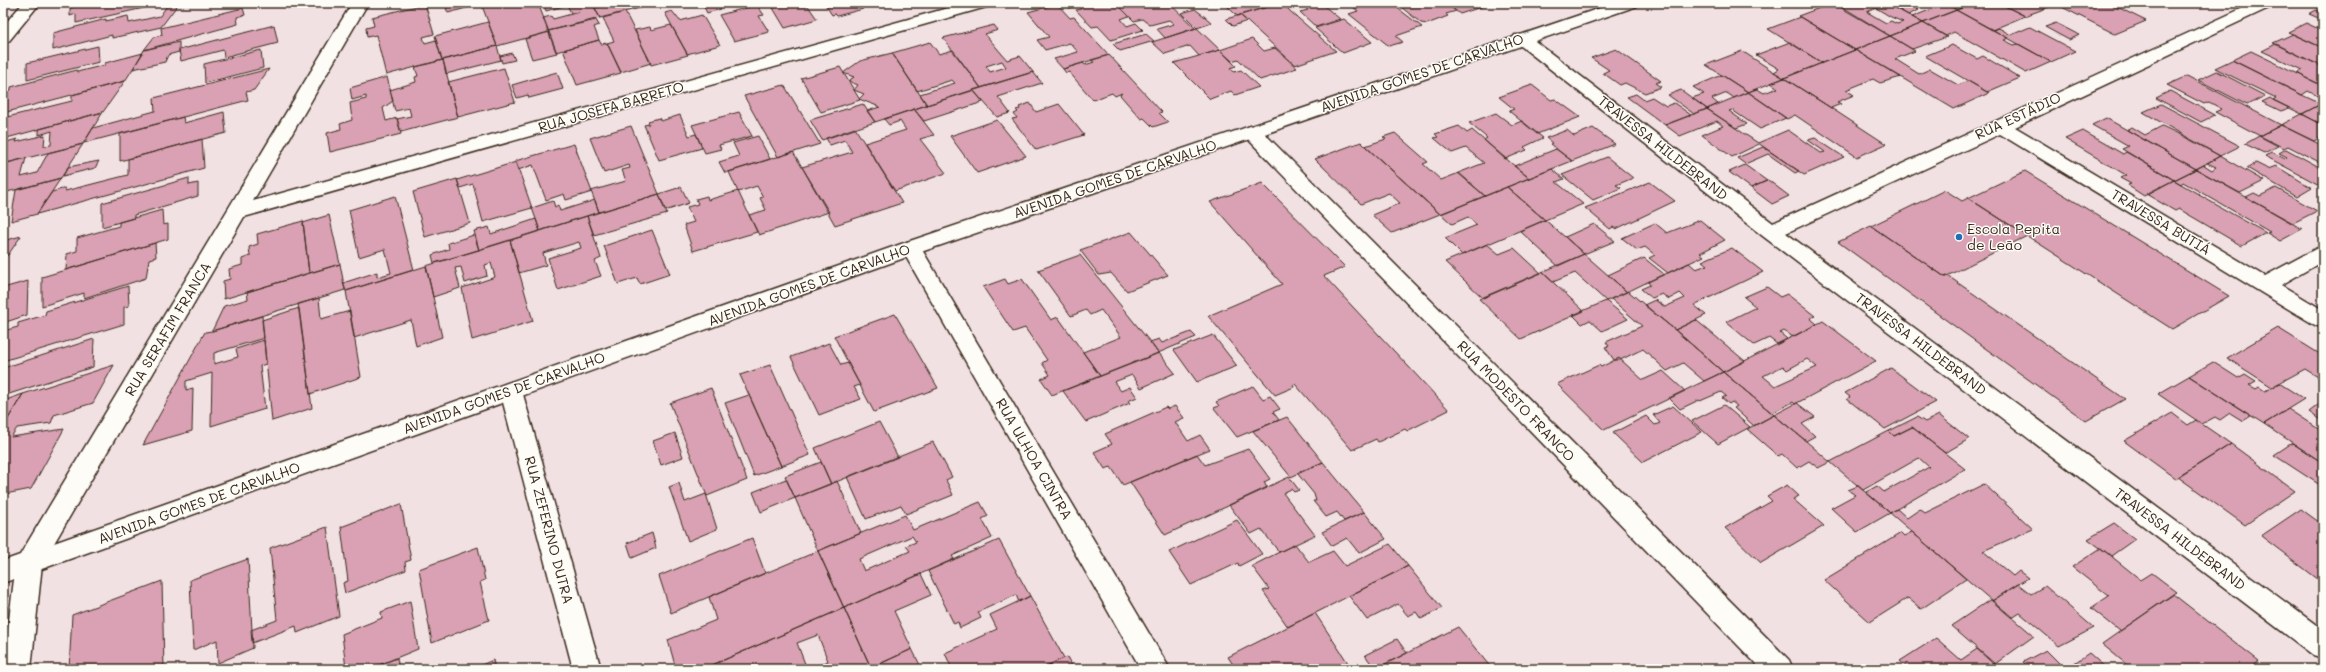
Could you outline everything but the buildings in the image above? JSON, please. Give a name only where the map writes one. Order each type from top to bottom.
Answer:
[{"type":"street","points":[[3,37],[32,3]]},
{"type":"street","name":"RUA SERAFIM FRANCA","points":[[18,669],[29,563],[238,212],[360,3]]},
{"type":"street","name":"RUA JOSEFA BARRETO","points":[[238,212],[984,3]]},
{"type":"street","name":"AVENIDA GOMES DE CARVALHO","points":[[3,572],[911,248],[1252,132],[1613,6],[1630,3]]},
{"type":"street","name":"RUA ESTÁDIO","points":[[1771,232],[1998,125],[2267,3]]},
{"type":"street","name":"TRAVESSA HILDEBRAND","points":[[1521,39],[1771,232],[2323,646]]},
{"type":"street","name":"TRAVESSA BUTIÁ","points":[[1998,125],[2323,320]]},
{"type":"street","name":"RUA MODESTO FRANCO","points":[[1252,132],[1779,669]]},
{"type":"street","name":"RUA ULHOA CINTRA","points":[[911,248],[1156,669]]},
{"type":"street","points":[[2265,285],[2323,252]]},
{"type":"street","name":"RUA ZEFERINO DUTRA","points":[[511,391],[587,669]]},
{"type":"place","name":"Escola Pepita de Leão","points":[[1959,237]]}]
